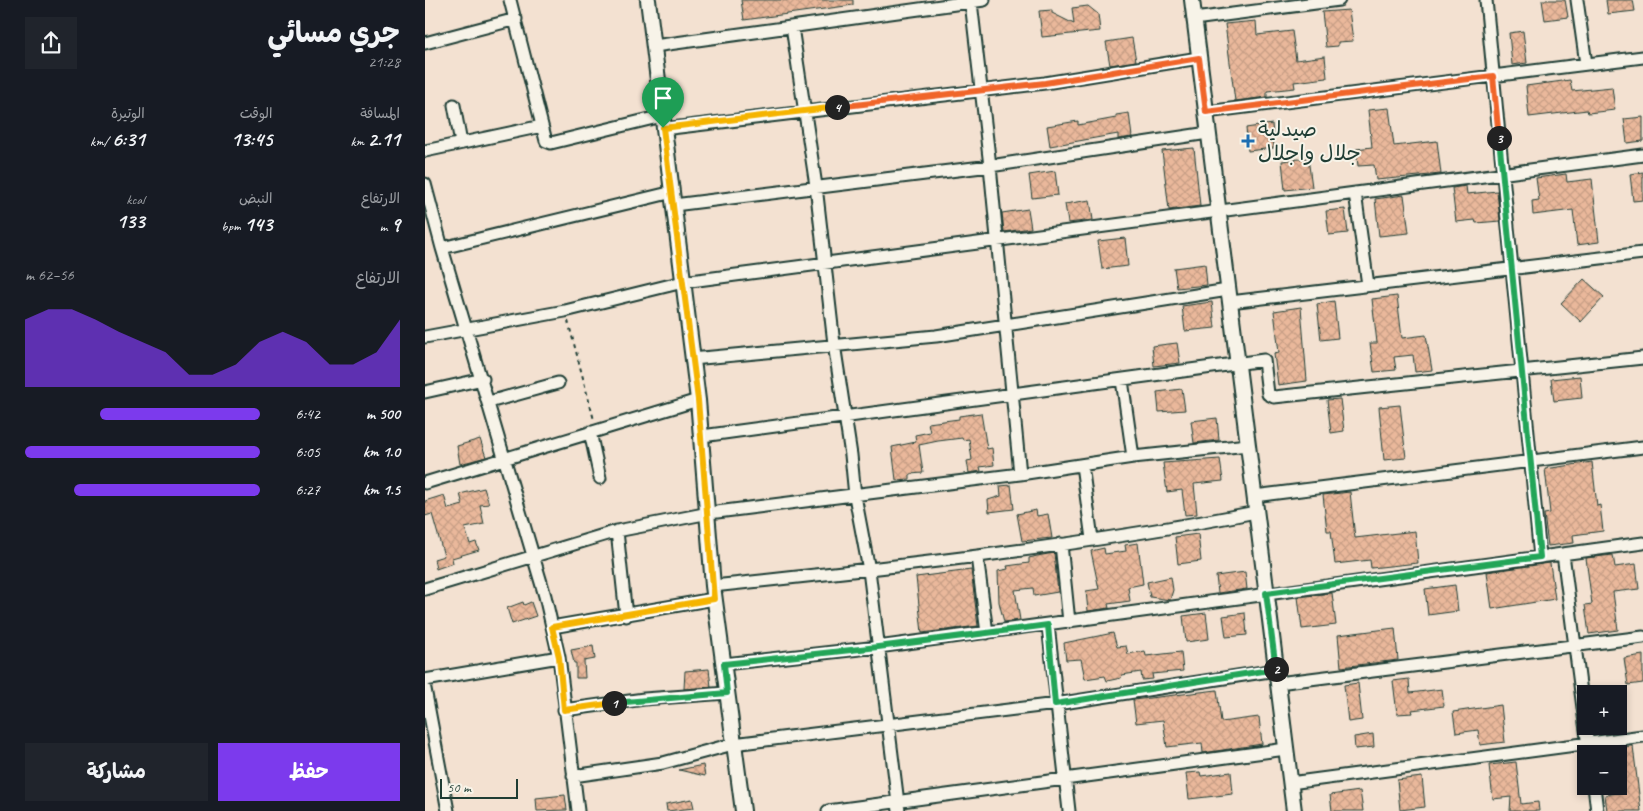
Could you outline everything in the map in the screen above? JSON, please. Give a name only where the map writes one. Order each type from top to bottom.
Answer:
[{"type":"street","points":[[510,0],[546,141],[551,143],[663,122],[805,112],[1045,83],[1199,58]]},
{"type":"street","points":[[648,0],[702,436],[709,513],[713,593],[743,811]]},
{"type":"street","points":[[654,46],[792,26],[906,6],[984,0]]},
{"type":"street","points":[[1192,0],[1294,811]]},
{"type":"street","points":[[1194,19],[1339,0]]},
{"type":"street","points":[[1486,0],[1540,557]]},
{"type":"street","points":[[1577,0],[1586,64]]},
{"type":"street","points":[[971,2],[990,166],[1020,474]]},
{"type":"street","points":[[425,43],[516,19]]},
{"type":"street","points":[[792,26],[816,186],[834,344],[851,455],[855,496],[869,570],[898,807]]},
{"type":"street","points":[[1206,112],[1643,57]]},
{"type":"street","points":[[454,105],[461,143]]},
{"type":"street","points":[[425,150],[542,126]]},
{"type":"street","points":[[442,248],[673,198],[816,186],[990,166],[1209,133]]},
{"type":"street","points":[[425,337],[565,310],[683,282],[1643,155]]},
{"type":"street","points":[[425,184],[428,209],[483,379],[552,627],[559,657],[564,710],[578,811]]},
{"type":"street","points":[[1355,192],[1368,285]]},
{"type":"street","points":[[692,359],[834,344],[936,336],[1005,324],[1229,296],[1368,285],[1643,253]]},
{"type":"street","points":[[702,436],[1012,393],[1122,380],[1237,362],[1264,360],[1267,394],[1274,397],[1643,358]]},
{"type":"street","points":[[425,392],[483,379]]},
{"type":"street","points":[[1122,380],[1133,457]]},
{"type":"street","points":[[489,402],[558,383]]},
{"type":"street","points":[[425,483],[698,400]]},
{"type":"street","points":[[593,431],[601,478]]},
{"type":"street","points":[[425,589],[533,554],[617,531],[709,513],[855,496],[1133,457],[1247,445]]},
{"type":"street","points":[[1254,496],[1643,447]]},
{"type":"street","points":[[1082,465],[1093,539]]},
{"type":"street","points":[[552,627],[626,616],[713,593],[1154,532],[1256,512]]},
{"type":"street","points":[[617,531],[626,616]]},
{"type":"street","points":[[724,664],[878,647],[1048,625],[1266,593],[1643,543]]},
{"type":"street","points":[[1061,544],[1069,622]]},
{"type":"street","points":[[1563,554],[1589,745]]},
{"type":"street","points":[[977,556],[987,633]]},
{"type":"street","points":[[1048,625],[1055,704],[1069,811]]},
{"type":"street","points":[[573,776],[663,763],[733,744],[1277,676],[1643,637]]},
{"type":"street","points":[[425,680],[559,657]]},
{"type":"street","points":[[425,689],[448,811]]},
{"type":"street","points":[[564,710],[644,699],[727,693]]},
{"type":"street","points":[[1602,745],[1643,736]]},
{"type":"street","points":[[828,811],[898,807],[1066,778],[1286,749]]},
{"type":"street","points":[[1290,783],[1577,749]]},
{"type":"street","points":[[1595,795],[1597,811]]},
{"type":"path","points":[[565,310],[593,431]]},
{"type":"building","points":[[741,0],[853,0],[853,5],[744,20]]},
{"type":"building","points":[[1542,0],[1565,0],[1568,17],[1545,20]]},
{"type":"building","points":[[1606,0],[1633,0],[1635,11],[1608,14]]},
{"type":"building","points":[[1088,6],[1098,14],[1100,31],[1042,37],[1039,11],[1052,10],[1052,13],[1074,24],[1072,8]]},
{"type":"building","points":[[1349,10],[1353,41],[1338,42],[1338,46],[1326,47],[1322,12]]},
{"type":"building","points":[[1256,21],[1257,35],[1292,31],[1296,60],[1325,56],[1327,78],[1294,82],[1295,88],[1267,91],[1267,97],[1235,101],[1225,24]]},
{"type":"building","points":[[1523,31],[1527,63],[1512,65],[1509,33]]},
{"type":"building","points":[[1132,38],[1136,61],[1110,65],[1106,42]]},
{"type":"building","points":[[1570,80],[1572,91],[1612,87],[1615,110],[1588,113],[1587,110],[1529,117],[1526,86]]},
{"type":"building","points":[[1389,108],[1394,146],[1437,141],[1441,174],[1376,180],[1374,165],[1358,166],[1356,149],[1372,147],[1368,110]]},
{"type":"building","points":[[1129,113],[1132,137],[1118,139],[1118,134],[1050,146],[1047,126],[1078,121],[1078,125],[1116,118],[1116,115]]},
{"type":"building","points":[[1643,117],[1643,141],[1627,143],[1624,119]]},
{"type":"building","points":[[1272,124],[1274,148],[1248,151],[1246,128]]},
{"type":"building","points":[[1194,148],[1200,206],[1169,210],[1162,151]]},
{"type":"building","points":[[1308,158],[1312,187],[1285,190],[1282,161]]},
{"type":"building","points":[[1055,171],[1058,195],[1032,198],[1029,175]]},
{"type":"building","points":[[1643,172],[1643,200],[1633,201],[1630,174]]},
{"type":"building","points":[[1566,174],[1567,182],[1592,179],[1599,242],[1577,245],[1573,210],[1533,215],[1532,201],[1539,200],[1536,178]]},
{"type":"building","points":[[1466,186],[1467,194],[1497,191],[1500,221],[1476,223],[1475,220],[1456,222],[1452,188]]},
{"type":"building","points":[[1404,195],[1409,233],[1379,236],[1375,199]]},
{"type":"building","points":[[1090,200],[1093,220],[1068,223],[1065,204]]},
{"type":"building","points":[[1028,209],[1031,228],[1004,232],[1002,213]]},
{"type":"building","points":[[1345,209],[1348,233],[1329,235],[1326,211]]},
{"type":"building","points":[[1125,238],[1128,266],[1102,269],[1098,241]]},
{"type":"building","points":[[1205,264],[1207,285],[1177,288],[1174,268]]},
{"type":"building","points":[[1584,279],[1604,297],[1581,322],[1561,303]]},
{"type":"building","points":[[1397,296],[1402,338],[1426,335],[1432,370],[1415,372],[1413,355],[1394,357],[1396,370],[1374,372],[1370,343],[1377,343],[1372,299]]},
{"type":"building","points":[[1334,301],[1338,338],[1321,340],[1317,304]]},
{"type":"building","points":[[1212,302],[1215,328],[1185,331],[1182,306]]},
{"type":"building","points":[[1301,307],[1307,381],[1278,385],[1274,354],[1279,353],[1274,311]]},
{"type":"building","points":[[1177,343],[1180,363],[1154,366],[1152,346]]},
{"type":"building","points":[[1580,376],[1582,398],[1554,401],[1551,379]]},
{"type":"building","points":[[1182,389],[1185,410],[1159,412],[1157,392]]},
{"type":"building","points":[[1340,399],[1344,431],[1331,433],[1327,400]]},
{"type":"building","points":[[1400,405],[1406,458],[1384,460],[1379,407]]},
{"type":"building","points":[[981,413],[987,449],[992,448],[994,465],[980,467],[981,471],[969,473],[967,461],[972,460],[969,439],[938,441],[919,445],[923,473],[910,474],[910,479],[896,480],[892,447],[916,442],[915,435],[930,432],[928,423],[959,419],[959,416]]},
{"type":"building","points":[[1217,418],[1219,440],[1194,443],[1191,421]]},
{"type":"building","points":[[480,439],[486,457],[460,464],[457,446]]},
{"type":"building","points":[[1220,459],[1223,481],[1194,484],[1197,514],[1185,515],[1182,490],[1167,492],[1163,463]]},
{"type":"building","points":[[1592,462],[1597,506],[1600,505],[1603,531],[1573,535],[1574,543],[1548,546],[1544,514],[1550,513],[1545,469]]},
{"type":"building","points":[[1011,485],[1014,509],[989,512],[988,500],[1001,496],[1000,486]]},
{"type":"building","points":[[484,488],[489,504],[480,505],[484,524],[465,528],[470,544],[476,542],[479,550],[452,558],[453,563],[436,569],[434,559],[444,556],[432,514],[425,516],[425,501],[444,495],[448,509],[463,505],[460,494]]},
{"type":"building","points":[[1350,492],[1355,538],[1415,531],[1418,563],[1371,568],[1370,560],[1335,564],[1331,531],[1327,531],[1323,495]]},
{"type":"building","points":[[1036,510],[1037,516],[1048,514],[1052,538],[1022,541],[1017,514]]},
{"type":"building","points":[[1198,534],[1201,561],[1178,564],[1175,537]]},
{"type":"building","points":[[1138,543],[1143,584],[1128,587],[1130,601],[1108,604],[1109,608],[1088,611],[1086,591],[1099,589],[1091,551],[1104,548],[1105,554],[1126,551],[1125,545]]},
{"type":"building","points":[[1054,553],[1058,592],[1034,596],[1033,588],[1015,590],[1020,620],[1004,622],[999,602],[998,571],[1008,569],[1007,566],[1029,563],[1029,558]]},
{"type":"building","points":[[1613,555],[1615,567],[1636,564],[1639,589],[1613,592],[1618,630],[1589,634],[1585,605],[1592,604],[1586,558]]},
{"type":"building","points":[[1550,563],[1555,599],[1492,609],[1487,572]]},
{"type":"building","points":[[971,570],[978,626],[922,633],[916,577]]},
{"type":"building","points":[[1245,572],[1247,589],[1218,593],[1216,576]]},
{"type":"building","points":[[1171,577],[1173,590],[1170,600],[1150,597],[1147,582]]},
{"type":"building","points":[[1455,585],[1458,611],[1428,615],[1425,589]]},
{"type":"building","points":[[1332,593],[1336,625],[1302,629],[1298,597]]},
{"type":"building","points":[[523,602],[524,605],[531,602],[536,616],[512,624],[507,608]]},
{"type":"building","points":[[1206,613],[1209,639],[1186,642],[1183,616]]},
{"type":"building","points":[[1245,613],[1247,635],[1226,637],[1223,616]]},
{"type":"building","points":[[1395,628],[1398,660],[1341,667],[1338,635]]},
{"type":"building","points":[[1113,633],[1117,647],[1126,646],[1128,654],[1145,651],[1146,656],[1181,652],[1183,671],[1152,674],[1153,679],[1142,680],[1141,672],[1122,675],[1121,678],[1107,681],[1105,676],[1085,679],[1081,659],[1066,660],[1064,643]]},
{"type":"building","points":[[593,646],[595,659],[584,661],[585,678],[576,678],[576,663],[574,663],[571,650]]},
{"type":"building","points":[[1643,655],[1643,683],[1628,685],[1624,658]]},
{"type":"building","points":[[709,669],[711,687],[684,689],[685,671]]},
{"type":"building","points":[[1409,679],[1410,693],[1442,689],[1444,706],[1412,710],[1413,713],[1397,714],[1393,681]]},
{"type":"building","points":[[1358,683],[1362,720],[1348,722],[1344,685]]},
{"type":"building","points":[[1217,690],[1221,722],[1259,717],[1262,744],[1203,753],[1202,743],[1167,747],[1163,720],[1136,723],[1133,700]]},
{"type":"building","points":[[1501,705],[1505,742],[1480,745],[1478,730],[1456,733],[1453,712]]},
{"type":"building","points":[[1373,734],[1374,747],[1355,749],[1354,737]]},
{"type":"building","points":[[1627,746],[1633,746],[1641,811],[1607,811],[1605,795],[1627,795]]},
{"type":"building","points":[[1516,762],[1521,804],[1538,802],[1539,811],[1510,811],[1511,797],[1493,799],[1489,765]]},
{"type":"building","points":[[703,765],[705,776],[679,770]]},
{"type":"building","points":[[1200,772],[1201,776],[1231,772],[1233,794],[1189,799],[1186,773]]},
{"type":"building","points":[[1422,777],[1425,807],[1400,810],[1397,780]]},
{"type":"building","points":[[1360,791],[1363,811],[1332,811],[1330,795]]},
{"type":"building","points":[[565,795],[567,810],[537,811],[536,798]]},
{"type":"building","points":[[692,799],[694,808],[667,811],[666,804]]},
{"type":"place","name":"صيدلية جلال واجلال","points":[[1248,141]]},
{"type":"route","points":[[1199,58],[1206,112],[1493,76],[1540,557],[1266,593],[1276,670],[1055,704],[1048,625],[878,647],[724,664],[727,693],[644,699],[564,710],[559,657],[552,627],[637,614],[714,599],[709,513],[698,400],[673,192],[663,128],[1045,83],[1199,58]]}]
